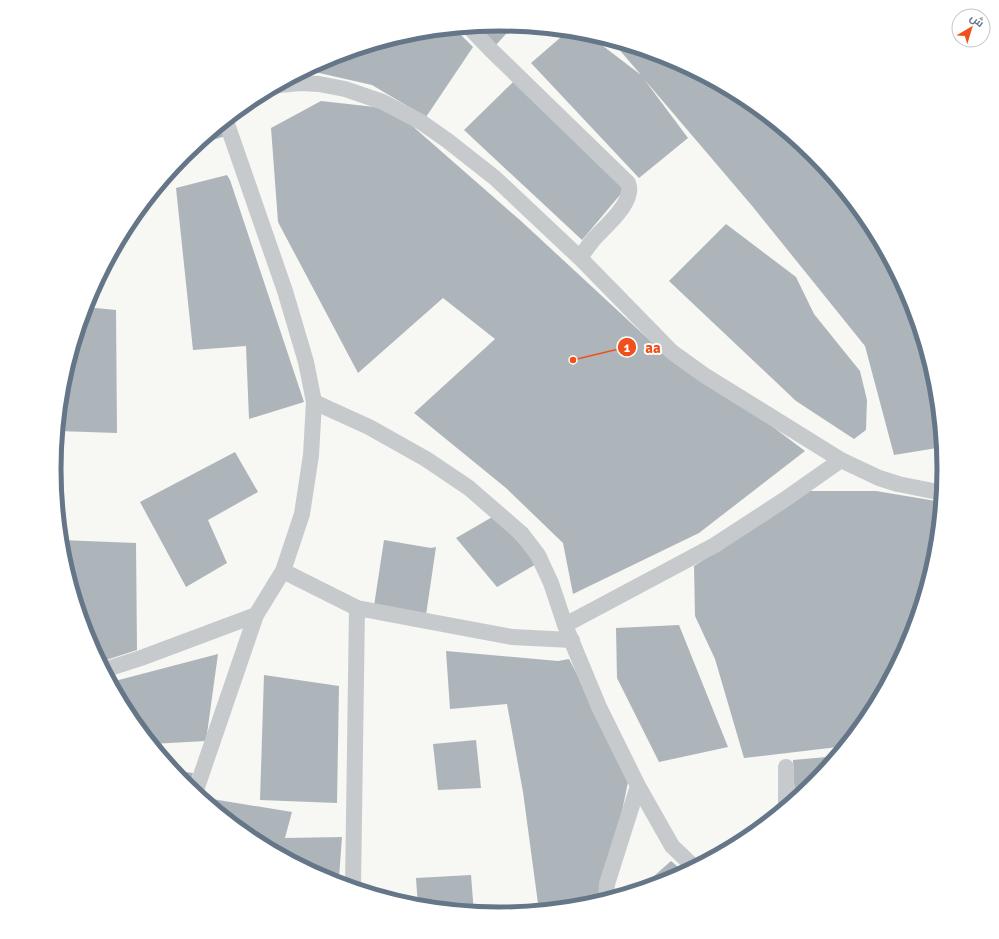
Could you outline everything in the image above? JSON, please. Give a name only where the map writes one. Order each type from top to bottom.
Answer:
[{"type":"street","points":[[474,32],[628,183],[630,188],[629,194],[620,210],[594,239],[580,258]]},
{"type":"street","points":[[291,84],[319,84],[345,89],[383,102],[421,122],[495,178],[580,258],[672,352],[704,375],[841,460],[879,478],[898,484],[937,492]]},
{"type":"street","points":[[197,787],[256,615],[283,571],[302,514],[311,456],[314,402],[306,362],[286,291],[228,126]]},
{"type":"street","points":[[314,402],[369,428],[426,459],[469,488],[522,534],[538,555],[551,583],[565,625],[599,707],[638,786],[672,846],[691,864]]},
{"type":"street","points":[[565,625],[715,545],[784,500],[841,460]]},
{"type":"street","points":[[283,571],[357,608],[512,637],[572,640]]},
{"type":"street","points":[[353,883],[357,608]]},
{"type":"street","points":[[109,668],[256,615]]},
{"type":"street","points":[[786,767],[786,801]]},
{"type":"street","points":[[606,895],[607,884],[638,786]]},
{"type":"building","points":[[508,31],[495,46],[481,32]]},
{"type":"building","points":[[459,33],[473,47],[426,117],[372,85],[315,72],[359,54],[414,39]]},
{"type":"building","points":[[562,36],[598,42],[641,75],[617,47],[640,54],[667,64],[719,90],[766,122],[810,159],[829,180],[864,226],[879,250],[905,302],[915,329],[930,384],[937,448],[894,455],[865,346],[753,207],[644,79],[688,138],[639,178],[531,63]]},
{"type":"building","points":[[514,81],[625,189],[582,240],[464,130]]},
{"type":"building","points":[[321,101],[393,109],[521,221],[657,347],[769,424],[805,451],[699,533],[573,594],[563,543],[506,488],[414,413],[495,339],[443,298],[358,373],[278,222],[271,128]]},
{"type":"building","points":[[222,130],[225,136],[208,142]]},
{"type":"building","points":[[227,175],[230,180],[304,402],[249,419],[246,346],[193,350],[176,188]]},
{"type":"building","points":[[726,224],[796,277],[814,314],[860,371],[867,400],[866,430],[854,439],[796,401],[669,281]]},
{"type":"building","points":[[92,308],[116,310],[117,433],[63,431],[69,384],[84,329]]},
{"type":"building","points":[[235,452],[258,492],[208,520],[227,563],[186,587],[140,502]]},
{"type":"building","points":[[809,491],[876,491],[937,501],[930,555],[915,610],[905,637],[879,689],[864,713],[838,747],[744,758],[715,659],[695,616],[694,566]]},
{"type":"building","points":[[494,516],[538,563],[497,587],[456,538]]},
{"type":"building","points":[[67,540],[136,543],[137,650],[105,660],[84,610],[69,555]]},
{"type":"building","points":[[384,540],[431,548],[436,547],[426,615],[374,606]]},
{"type":"building","points":[[679,625],[728,747],[659,762],[617,678],[616,628]]},
{"type":"building","points":[[446,651],[558,661],[569,659],[594,706],[628,782],[620,821],[601,896],[585,900],[538,906],[523,792],[507,704],[450,709]]},
{"type":"building","points":[[218,654],[206,741],[158,744],[135,713],[116,681]]},
{"type":"building","points":[[264,675],[339,686],[337,803],[260,800]]},
{"type":"building","points":[[476,740],[481,788],[438,790],[433,744]]},
{"type":"building","points":[[831,757],[810,780],[795,794],[793,760]]},
{"type":"building","points":[[181,771],[193,773],[191,782]]},
{"type":"building","points":[[212,799],[292,812],[285,838],[342,837],[339,878],[306,863],[280,849],[256,834],[212,800]]},
{"type":"building","points":[[671,861],[680,869],[667,875],[647,883]]},
{"type":"building","points":[[471,875],[474,907],[418,901],[416,878]]},
{"type":"place","name":"aa","points":[[573,360]]}]
